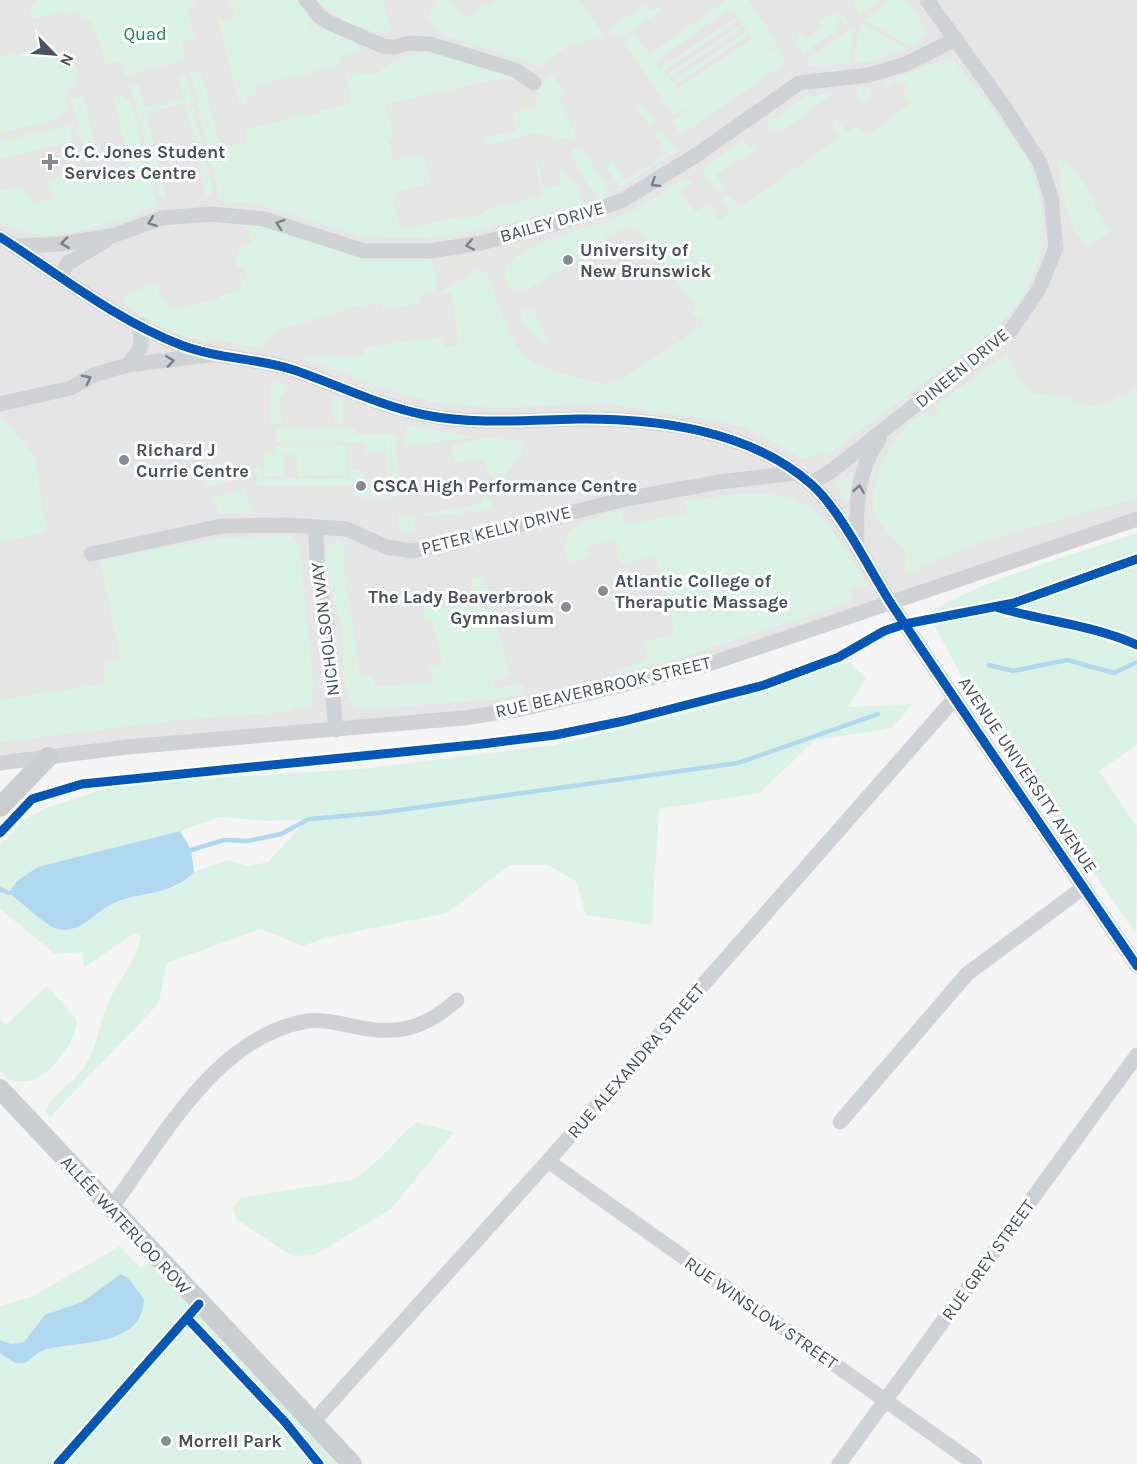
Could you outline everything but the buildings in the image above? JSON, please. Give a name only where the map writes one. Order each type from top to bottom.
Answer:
[{"type":"main road","points":[[0,807],[48,757]]},
{"type":"main road","name":"ALLÉE WATERLOO ROW","points":[[0,1089],[110,1209],[352,1464]]},
{"type":"street","points":[[306,0],[320,17],[383,46],[394,47],[410,43],[430,44],[514,69],[534,82]]},
{"type":"street","name":"DINEEN DRIVE","points":[[811,483],[830,472],[1011,330],[1038,291],[1056,248],[1051,197],[1040,163],[1005,108],[927,0]]},
{"type":"street","name":"BAILEY DRIVE","points":[[15,246],[62,244],[115,235],[177,215],[229,214],[264,219],[364,251],[396,253],[455,248],[568,220],[623,200],[684,163],[799,83],[869,75],[906,63],[954,40]]},
{"type":"street","name":"BAILEY DRIVE","points":[[60,276],[68,263],[115,235]]},
{"type":"street","points":[[0,237],[140,325],[182,345],[212,354],[273,364],[402,409],[447,419],[490,422],[614,420],[701,432],[752,449],[811,483]]},
{"type":"street","points":[[128,365],[138,355],[141,347],[140,325]]},
{"type":"street","points":[[0,404],[71,388],[96,374],[128,365],[212,354]]},
{"type":"street","points":[[857,548],[857,502],[863,467],[888,425]]},
{"type":"street","name":"PETER KELLY DRIVE","points":[[91,554],[221,526],[290,525],[347,529],[386,547],[413,551],[626,499],[719,482],[796,473]]},
{"type":"street","name":"AVENUE UNIVERSITY AVENUE","points":[[811,483],[1137,966]]},
{"type":"street","name":"RUE BEAVERBROOK STREET","points":[[0,763],[215,739],[464,718],[522,709],[709,664],[1137,519]]},
{"type":"street","name":"NICHOLSON WAY","points":[[316,528],[317,567],[326,620],[336,730]]},
{"type":"street","name":"RUE ALEXANDRA STREET","points":[[313,1422],[548,1161],[955,698]]},
{"type":"street","points":[[840,1122],[967,974],[1084,887]]},
{"type":"street","points":[[110,1209],[190,1099],[228,1058],[278,1029],[309,1021],[376,1031],[422,1026],[440,1016],[457,1000]]},
{"type":"street","name":"RUE GREY STREET","points":[[839,1464],[1137,1055]]},
{"type":"street","name":"RUE WINSLOW STREET","points":[[548,1161],[975,1464]]},
{"type":"shaded area","name":"University of New Brunswick","points":[[0,0],[1137,0],[1137,519],[837,623],[522,709],[0,763]]},
{"type":"green space","name":"Quad","points":[[36,0],[195,0],[187,13],[194,38],[181,42],[185,60],[125,75],[121,61],[105,64],[97,33],[89,28],[93,22],[74,11],[71,17],[63,12],[33,19],[30,9]]},
{"type":"green space","points":[[238,0],[298,0],[309,16],[310,28],[323,28],[339,33],[353,41],[362,50],[340,57],[340,65],[255,86],[257,95],[245,98],[246,103],[240,105],[217,17],[226,21],[231,20],[235,13],[234,7],[227,3]]},
{"type":"green space","points":[[317,0],[383,0],[390,31],[382,33],[362,29],[340,19]]},
{"type":"green space","points":[[435,0],[450,0],[463,19],[497,0],[579,0],[605,37],[569,45],[539,66],[437,33],[428,16]]},
{"type":"green space","points":[[727,0],[748,0],[778,43],[765,54],[779,47],[785,63],[681,135],[672,121],[686,110],[684,108],[674,115],[623,42],[635,34],[649,54]],"holes":[[[733,7],[738,16],[660,69],[655,61]],[[739,19],[742,24],[666,76],[664,71]],[[744,26],[747,31],[672,83],[669,78]],[[749,34],[752,39],[676,90],[674,86]]]},
{"type":"green space","points":[[879,0],[859,15],[852,1]]},
{"type":"green space","points":[[890,0],[906,0],[924,26],[927,35],[922,35],[918,43],[910,46],[865,20]]},
{"type":"green space","points":[[645,4],[652,11],[658,7],[661,11],[623,35],[617,36],[606,31]]},
{"type":"green space","points":[[837,12],[840,17],[844,14],[849,22],[845,25],[841,20],[836,23],[839,28],[804,53],[798,42],[799,32],[805,39],[822,27],[818,21]]},
{"type":"green space","points":[[861,23],[905,48],[871,61],[854,63]]},
{"type":"green space","points":[[853,28],[849,63],[807,66],[807,59]]},
{"type":"green space","points":[[56,44],[56,59],[62,63],[73,54],[79,77],[75,78],[77,86],[64,90],[68,109],[55,120],[0,133],[0,58]]},
{"type":"green space","points":[[434,51],[516,77],[516,81],[497,79],[386,104],[394,138],[388,139],[394,161],[423,155],[430,184],[392,193],[400,230],[461,216],[462,219],[483,214],[483,211],[543,196],[534,157],[538,160],[542,188],[560,185],[560,168],[572,179],[584,204],[476,231],[430,238],[363,237],[255,203],[220,201],[191,73],[201,70],[218,139],[223,148],[246,142],[245,129],[320,113],[319,111],[351,103],[346,73],[378,74],[403,57]]},
{"type":"green space","points":[[951,57],[1000,119],[1030,164],[1042,211],[1040,255],[1023,297],[996,329],[826,456],[822,452],[808,458],[800,457],[745,427],[603,403],[495,408],[441,403],[402,394],[296,356],[362,357],[365,347],[443,337],[445,348],[459,345],[451,292],[441,294],[442,291],[478,270],[487,273],[504,323],[525,356],[550,370],[598,383],[608,384],[622,379],[701,327],[703,320],[693,315],[695,300],[690,298],[639,231],[628,228],[606,236],[606,244],[522,292],[511,290],[507,283],[505,276],[511,261],[534,246],[638,208],[685,179],[692,183],[681,191],[695,212],[707,205],[719,221],[730,213],[722,199],[729,194],[739,208],[840,137],[832,124],[838,119],[847,133],[857,125],[866,137],[910,104],[902,93],[907,88],[902,79],[886,88],[884,82]]},
{"type":"green space","points":[[551,73],[565,94],[559,98],[578,141],[535,133],[484,146],[482,138],[516,131],[512,110],[518,112],[537,108],[535,95]]},
{"type":"green space","points":[[185,75],[213,193],[207,197],[206,195],[185,103],[146,113],[166,198],[159,196],[131,87],[139,85],[144,107],[167,105],[167,102],[183,98],[178,76]]},
{"type":"green space","points":[[857,85],[870,89],[871,99],[865,104],[857,94]]},
{"type":"green space","points":[[828,92],[833,94],[779,133],[770,132],[766,124],[809,94],[812,97]]},
{"type":"green space","points":[[83,96],[94,141],[82,143],[71,99]]},
{"type":"green space","points":[[122,96],[131,102],[141,143],[138,147],[140,153],[144,155],[148,169],[146,172],[127,177],[121,171],[128,169],[126,160],[128,159],[113,97]]},
{"type":"green space","points":[[640,105],[656,122],[650,127],[636,107]]},
{"type":"green space","points":[[69,125],[72,141],[0,159],[0,142]]},
{"type":"green space","points":[[661,130],[678,150],[621,187],[605,167],[612,162],[625,181],[667,153],[654,134]]},
{"type":"green space","points":[[743,140],[749,148],[758,143],[756,149],[716,175],[724,188],[717,193],[703,173],[704,167]]},
{"type":"green space","points":[[571,149],[583,149],[611,194],[602,198],[590,188],[571,154]]},
{"type":"green space","points":[[1065,158],[1096,200],[1092,203],[1111,231],[1088,248],[1075,230],[1067,208],[1058,161]]},
{"type":"green space","points":[[104,165],[106,174],[115,172],[114,184],[146,176],[150,178],[156,206],[116,223],[115,220],[86,229],[57,234],[28,233],[0,222],[0,191],[23,187],[34,204],[53,198],[46,181]]},
{"type":"green space","points":[[244,219],[340,251],[365,256],[430,256],[437,275],[437,284],[432,293],[429,290],[420,296],[421,303],[383,310],[381,303],[357,306],[282,329],[275,333],[262,348],[208,338],[206,342],[195,339],[152,322],[124,304],[123,298],[127,294],[159,283],[159,298],[167,302],[168,309],[218,300],[218,297],[242,290],[241,284],[247,277],[245,269],[237,266],[235,257],[239,256],[238,246],[253,243],[249,229],[245,230]]},
{"type":"green space","points":[[523,310],[534,311],[548,339],[547,344],[528,329],[521,316]]},
{"type":"green space","points":[[1007,353],[1016,374],[1030,393],[1063,397],[1087,407],[1106,403],[1137,388],[1137,498],[983,541],[904,574],[907,554],[876,515],[873,500],[877,477],[892,443],[907,425],[927,412],[933,417],[940,411],[935,406]]},
{"type":"green space","points":[[277,382],[290,385],[280,397],[281,424],[270,424],[270,385]]},
{"type":"green space","points":[[334,396],[343,400],[343,424],[334,424],[336,416],[332,411]]},
{"type":"green space","points":[[0,419],[6,422],[35,457],[46,532],[0,542]]},
{"type":"green space","points":[[406,425],[473,437],[404,446]]},
{"type":"green space","points":[[277,428],[304,428],[305,433],[306,428],[355,428],[355,434],[396,434],[398,497],[354,497],[353,486],[257,486],[256,466],[261,466],[262,479],[350,478],[350,470],[363,471],[364,478],[374,478],[375,489],[376,478],[387,477],[386,442],[381,442],[384,444],[384,453],[366,453],[365,442],[342,442],[342,439],[339,442],[297,442],[296,440],[295,442],[276,442]]},
{"type":"green space","points":[[483,438],[520,440],[526,444],[513,467],[497,476],[490,477],[483,459],[454,463],[451,446]]},
{"type":"green space","points":[[276,445],[346,445],[347,466],[341,466],[347,468],[347,476],[336,476],[334,470],[334,476],[310,476],[310,470],[308,476],[298,477],[298,455],[283,454],[284,477],[274,477],[273,470],[272,477],[264,477],[263,452],[272,452],[274,457]]},
{"type":"green space","points":[[232,472],[234,480],[208,487],[206,479],[214,477],[218,482],[217,476]]},
{"type":"green space","points":[[853,473],[848,505],[836,484]]},
{"type":"green space","points":[[245,488],[253,514],[219,513],[214,497]]},
{"type":"green space","points":[[752,493],[789,497],[803,505],[806,503],[840,542],[866,586],[849,588],[853,601],[686,656],[616,675],[615,672],[647,659],[644,642],[675,634],[656,556],[621,564],[615,540],[587,547],[589,557],[567,562],[564,549],[571,531],[578,524],[598,516],[621,511],[624,525],[687,513],[685,501]]},
{"type":"green space","points":[[482,498],[490,499],[495,512],[491,510],[415,517],[412,523],[416,529],[413,532],[403,533],[398,528],[398,515],[410,516],[482,504]]},
{"type":"green space","points":[[1137,533],[1137,745],[1099,771],[1137,827],[1136,934],[986,718],[929,618],[929,612],[1005,577]]},
{"type":"green space","points":[[292,536],[299,546],[313,686],[311,709],[293,707],[294,711],[179,720],[0,742],[0,700],[104,684],[104,664],[120,657],[100,560],[219,538]]},
{"type":"green space","points":[[338,541],[345,544],[343,571],[352,617],[359,677],[372,675],[375,687],[434,683],[429,668],[443,663],[432,621],[424,619],[423,607],[474,591],[471,579],[483,576],[510,676],[492,682],[495,689],[522,683],[525,694],[499,699],[366,709],[358,705],[356,707],[347,691],[341,626],[326,568],[326,548]]},
{"type":"green space","points":[[851,663],[866,679],[848,707],[913,704],[892,728],[815,740],[760,793],[659,809],[652,925],[586,915],[576,881],[548,865],[510,865],[447,913],[324,938],[303,946],[261,929],[166,963],[159,1003],[50,1117],[45,1112],[53,1099],[84,1067],[95,1043],[108,1003],[139,946],[141,937],[134,933],[84,968],[83,952],[55,954],[0,909],[0,845],[26,819],[46,808],[120,784],[360,769],[555,745],[700,710],[766,689],[830,664]],"holes":[[[219,817],[268,821],[308,819],[268,862],[249,866],[228,860],[194,872],[176,887],[112,903],[38,867],[180,831]]]},
{"type":"green space","points":[[47,986],[76,1019],[73,1037],[61,1056],[45,1073],[29,1081],[9,1080],[0,1070],[0,1019],[6,1025]]},
{"type":"green space","points":[[416,1122],[454,1132],[391,1209],[315,1255],[292,1256],[236,1219],[233,1207],[240,1198],[352,1180],[377,1161]]},
{"type":"green space","points":[[120,1246],[141,1268],[155,1257],[352,1464],[0,1464],[0,1306],[31,1297]]},
{"type":"sand","points":[[535,95],[538,108],[518,112],[512,110],[517,108],[516,99]]},
{"type":"sand","points":[[530,236],[530,239],[437,275],[435,269],[498,244]]},
{"type":"water","points":[[180,831],[191,850],[194,872],[185,880],[166,889],[114,903],[73,929],[52,927],[9,893],[17,881],[38,867]]},
{"type":"water","points":[[121,1274],[128,1278],[144,1299],[141,1315],[133,1326],[121,1334],[106,1339],[44,1350],[25,1363],[15,1363],[0,1353],[0,1340],[11,1344],[24,1342],[45,1315],[82,1302]]},
{"type":"waterway","points":[[989,665],[1013,671],[1067,660],[1114,673],[1137,662]]},
{"type":"waterway","points":[[191,850],[224,840],[248,841],[281,834],[309,819],[378,813],[738,763],[878,714]]},
{"type":"waterway","points":[[0,889],[9,893]]},
{"type":"cycle path","points":[[0,237],[110,310],[157,335],[195,350],[294,370],[375,401],[425,415],[482,421],[607,419],[669,425],[731,439],[787,466],[811,484],[833,509],[892,605],[1137,966]]},
{"type":"cycle path","points":[[0,833],[32,799],[82,784],[482,744],[555,735],[624,721],[764,685],[839,657],[884,631],[905,624],[1014,603],[1137,559]]},
{"type":"cycle path","points":[[996,607],[1086,628],[1137,645]]},
{"type":"cycle path","points":[[58,1464],[199,1304]]},
{"type":"cycle path","points":[[187,1318],[285,1422],[319,1464]]},
{"type":"place","name":"C. C. Jones Student Services Centre","points":[[50,162]]},
{"type":"place","name":"University of New Brunswick","points":[[568,260]]},
{"type":"place","name":"Richard J Currie Centre","points":[[124,460]]},
{"type":"place","name":"CSCA High Performance Centre","points":[[361,486]]},
{"type":"place","name":"Atlantic College of Theraputic Massage","points":[[603,591]]},
{"type":"place","name":"The Lady Beaverbrook Gymnasium","points":[[566,607]]},
{"type":"place","name":"Morrell Park","points":[[166,1441]]}]
